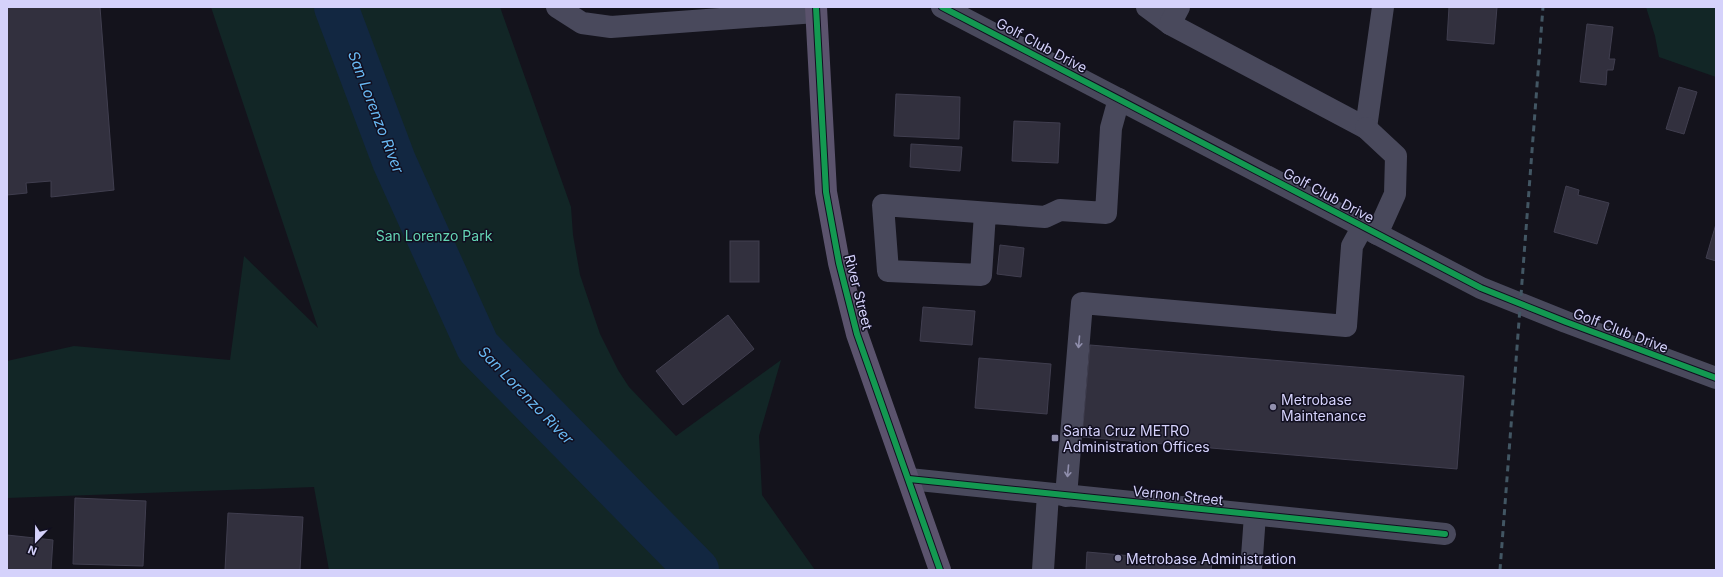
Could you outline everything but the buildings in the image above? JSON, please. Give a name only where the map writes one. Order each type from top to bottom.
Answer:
[{"type":"main road","name":"River Street","points":[[816,10],[826,192],[839,263],[857,334],[940,570]]},
{"type":"street","points":[[557,7],[582,23],[611,27],[816,10]]},
{"type":"street","name":"Golf Club Drive","points":[[942,7],[1481,288],[1566,322],[1716,378]]},
{"type":"street","points":[[1042,570],[1057,495],[1082,303],[1346,326],[1352,246],[1370,230],[1395,194],[1396,156],[1366,128],[1175,16],[1147,7]]},
{"type":"street","points":[[1366,128],[1383,7]]},
{"type":"street","points":[[985,213],[981,275],[888,271],[883,206],[1045,217],[1060,210],[1106,213],[1111,128],[1119,99]]},
{"type":"street","name":"Vernon Street","points":[[909,479],[1445,534]]},
{"type":"street","points":[[1251,570],[1255,515]]},
{"type":"green space","name":"San Lorenzo Park","points":[[211,7],[500,7],[571,207],[573,235],[580,275],[600,334],[618,370],[629,387],[676,436],[781,360],[759,436],[762,495],[815,570],[329,570],[314,487],[7,498],[7,361],[74,346],[230,360],[244,256],[318,328]]},
{"type":"green space","points":[[1646,7],[1716,7],[1716,77],[1659,57],[1655,36]]},
{"type":"waterway","name":"San Lorenzo River","points":[[336,7],[394,161],[478,347],[697,570]]},
{"type":"railway","points":[[1500,570],[1543,7]]},
{"type":"cycle path","points":[[816,7],[826,192],[839,263],[857,334],[940,570]]},
{"type":"cycle path","points":[[942,7],[1481,288],[1566,322],[1716,378]]},
{"type":"cycle path","points":[[909,479],[1445,534]]},
{"type":"place","name":"Metrobase Maintenance","points":[[1273,407]]},
{"type":"place","name":"Santa Cruz METRO Administration Offices","points":[[1055,438]]},
{"type":"place","name":"Metrobase Administration","points":[[1118,558]]}]
